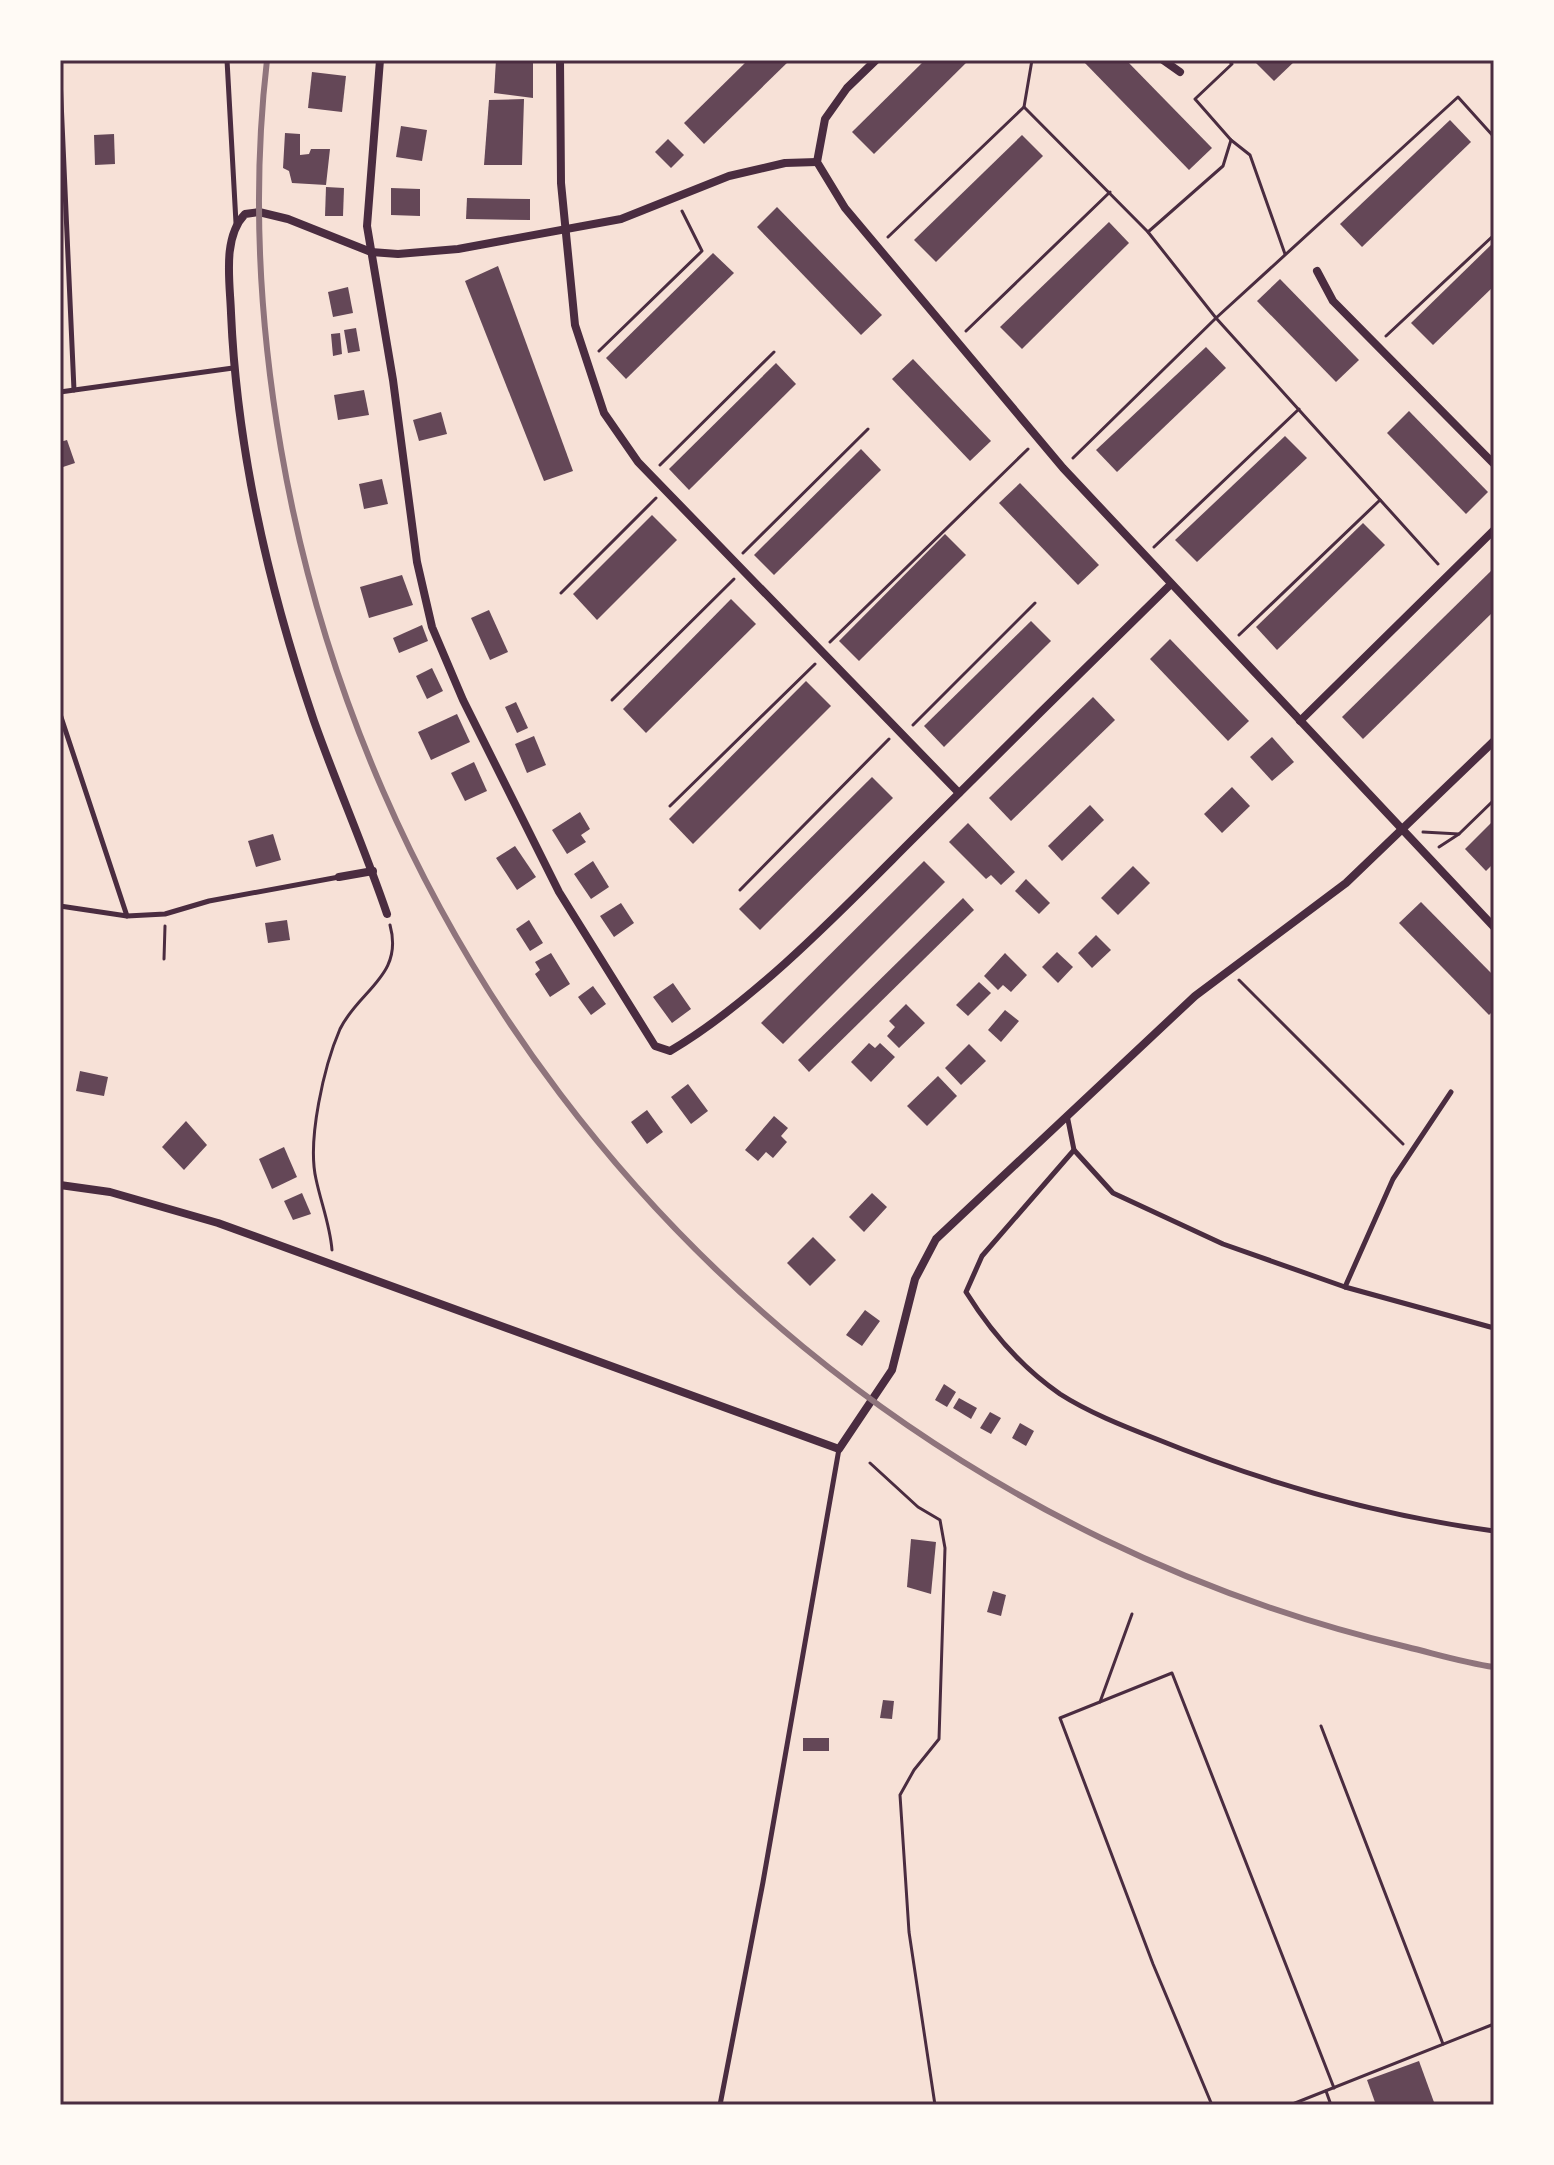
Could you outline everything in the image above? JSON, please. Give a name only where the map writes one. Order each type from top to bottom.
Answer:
[{"type":"street","points":[[380,60],[367,226],[393,380],[417,562],[432,627],[463,700],[559,892],[655,1046],[670,1051],[737,1003],[848,904],[1171,584]]},
{"type":"street","points":[[560,60],[561,183],[575,325],[604,413],[665,489],[821,654],[959,793]]},
{"type":"street","points":[[876,60],[847,88],[825,119],[817,162],[845,208],[1063,468],[1494,927]]},
{"type":"street","points":[[1163,60],[1180,72]]},
{"type":"street","points":[[387,914],[315,721],[276,597],[241,444],[233,368],[229,275],[231,237],[236,223],[245,214],[272,215],[371,252],[398,254],[458,249],[621,219],[743,173],[785,163],[817,162]]},
{"type":"street","points":[[1317,271],[1333,301],[1494,464]]},
{"type":"street","points":[[1300,721],[1494,530]]},
{"type":"street","points":[[60,1185],[110,1192],[218,1223],[839,1449],[892,1370],[915,1279],[936,1239],[1067,1113],[1228,970],[1346,883],[1494,741]]},
{"type":"street","points":[[339,877],[373,871]]},
{"type":"lane","points":[[227,60],[236,223]]},
{"type":"lane","points":[[60,78],[74,390]]},
{"type":"lane","points":[[60,392],[233,368]]},
{"type":"lane","points":[[60,714],[127,916]]},
{"type":"lane","points":[[60,906],[127,916],[165,914],[209,901],[339,877]]},
{"type":"lane","points":[[1345,1287],[1393,1179],[1451,1092]]},
{"type":"lane","points":[[1067,1113],[1074,1150],[1113,1193],[1223,1244],[1345,1287],[1494,1328]]},
{"type":"lane","points":[[1074,1150],[982,1256],[966,1292],[1015,1357],[1062,1395],[1219,1465],[1332,1497],[1441,1523],[1494,1531]]},
{"type":"lane","points":[[720,2105],[763,1882],[839,1449]]},
{"type":"path","points":[[878,247],[1024,107],[1032,60]]},
{"type":"path","points":[[1228,60],[1232,64],[1195,99],[1231,140],[1250,155],[1285,254]]},
{"type":"path","points":[[1063,468],[1216,318],[1458,97],[1494,137]]},
{"type":"path","points":[[1024,107],[1148,232],[1216,318],[1449,576]]},
{"type":"path","points":[[1148,232],[1223,166],[1231,140]]},
{"type":"path","points":[[957,341],[1110,192]]},
{"type":"path","points":[[587,362],[702,251],[675,197]]},
{"type":"path","points":[[1376,345],[1494,235]]},
{"type":"path","points":[[651,474],[774,352]]},
{"type":"path","points":[[1145,556],[1299,409]]},
{"type":"path","points":[[734,562],[868,429]]},
{"type":"path","points":[[670,806],[1039,438]]},
{"type":"path","points":[[561,593],[665,489]]},
{"type":"path","points":[[1228,646],[1380,500]]},
{"type":"path","points":[[612,700],[742,571]]},
{"type":"path","points":[[740,890],[1035,603]]},
{"type":"path","points":[[1426,856],[1459,834],[1494,800]]},
{"type":"path","points":[[1403,831],[1459,834]]},
{"type":"path","points":[[164,959],[165,914]]},
{"type":"path","points":[[333,1265],[329,1223],[315,1176],[319,1108],[341,1028],[382,978],[395,944],[387,914]]},
{"type":"path","points":[[1228,970],[1411,1152]]},
{"type":"path","points":[[870,1463],[918,1507],[940,1520],[945,1548],[939,1739],[914,1770],[900,1795],[909,1932],[935,2105]]},
{"type":"path","points":[[1100,1702],[1132,1614]]},
{"type":"path","points":[[1212,2105],[1153,1964],[1060,1718],[1172,1673],[1334,2088]]},
{"type":"path","points":[[1321,1726],[1443,2044]]},
{"type":"path","points":[[1290,2105],[1494,2024]]},
{"type":"path","points":[[1326,2091],[1331,2105]]},
{"type":"building","points":[[496,60],[533,60],[533,98],[494,93]]},
{"type":"building","points":[[748,60],[790,60],[704,144],[684,123]]},
{"type":"building","points":[[925,60],[969,60],[874,154],[852,132]]},
{"type":"building","points":[[1082,60],[1126,60],[1212,148],[1189,170]]},
{"type":"building","points":[[1253,60],[1296,60],[1274,81]]},
{"type":"building","points":[[312,72],[346,76],[342,112],[308,108]]},
{"type":"building","points":[[524,99],[522,165],[484,165],[489,100]]},
{"type":"building","points":[[1450,120],[1471,142],[1362,247],[1340,224]]},
{"type":"building","points":[[401,126],[427,130],[422,161],[396,157]]},
{"type":"building","points":[[285,133],[300,134],[300,155],[309,154],[311,149],[330,149],[326,185],[292,183],[289,171],[283,168]]},
{"type":"building","points":[[114,134],[115,164],[95,165],[94,135]]},
{"type":"building","points":[[1022,135],[1043,156],[936,262],[914,240]]},
{"type":"building","points":[[668,139],[684,155],[671,168],[655,152]]},
{"type":"building","points":[[326,187],[344,188],[343,216],[325,216]]},
{"type":"building","points":[[391,188],[420,189],[420,216],[391,215]]},
{"type":"building","points":[[467,198],[530,199],[530,220],[466,219]]},
{"type":"building","points":[[777,207],[882,315],[861,335],[757,227]]},
{"type":"building","points":[[1109,222],[1129,243],[1022,349],[1000,327]]},
{"type":"building","points":[[1494,242],[1494,286],[1433,345],[1411,323]]},
{"type":"building","points":[[713,253],[734,273],[626,379],[606,358]]},
{"type":"building","points":[[498,266],[573,471],[544,481],[465,281]]},
{"type":"building","points":[[1280,279],[1359,360],[1336,382],[1257,301]]},
{"type":"building","points":[[348,287],[353,313],[333,317],[328,292]]},
{"type":"building","points":[[356,328],[360,351],[348,353],[344,330]]},
{"type":"building","points":[[340,333],[342,354],[333,356],[331,334]]},
{"type":"building","points":[[1206,347],[1226,368],[1117,472],[1096,450]]},
{"type":"building","points":[[913,359],[991,441],[970,461],[892,379]]},
{"type":"building","points":[[776,363],[796,384],[689,490],[669,469]]},
{"type":"building","points":[[364,390],[369,415],[338,420],[334,395]]},
{"type":"building","points":[[1409,411],[1488,492],[1466,514],[1387,433]]},
{"type":"building","points":[[441,412],[447,434],[419,441],[413,420]]},
{"type":"building","points":[[1285,436],[1307,458],[1197,562],[1175,540]]},
{"type":"building","points":[[67,440],[75,463],[60,468],[60,442]]},
{"type":"building","points":[[861,449],[881,470],[774,575],[754,555]]},
{"type":"building","points":[[382,479],[388,504],[364,509],[359,484]]},
{"type":"building","points":[[1020,483],[1099,565],[1078,585],[999,503]]},
{"type":"building","points":[[652,515],[677,540],[597,620],[573,594]]},
{"type":"building","points":[[1363,523],[1385,545],[1277,650],[1256,627]]},
{"type":"building","points":[[945,534],[966,555],[859,661],[839,641]]},
{"type":"building","points":[[1494,568],[1494,611],[1363,739],[1342,717]]},
{"type":"building","points":[[402,575],[413,605],[369,618],[360,587]]},
{"type":"building","points":[[731,599],[756,624],[646,733],[623,709]]},
{"type":"building","points":[[489,610],[508,652],[490,660],[471,618]]},
{"type":"building","points":[[1031,621],[1051,641],[944,747],[924,726]]},
{"type":"building","points":[[422,625],[428,641],[399,653],[393,638]]},
{"type":"building","points":[[1170,639],[1249,721],[1228,741],[1150,659]]},
{"type":"building","points":[[432,668],[443,691],[427,699],[416,676]]},
{"type":"building","points":[[806,681],[831,706],[693,844],[669,819]]},
{"type":"building","points":[[1093,697],[1115,720],[1011,821],[989,798]]},
{"type":"building","points":[[516,702],[528,728],[517,733],[505,707]]},
{"type":"building","points":[[457,714],[470,742],[431,760],[418,732]]},
{"type":"building","points":[[534,736],[546,765],[527,773],[515,744]]},
{"type":"building","points":[[1272,737],[1294,762],[1272,781],[1250,757]]},
{"type":"building","points":[[474,762],[487,791],[465,801],[451,773]]},
{"type":"building","points":[[872,777],[893,798],[760,930],[739,909]]},
{"type":"building","points":[[1232,787],[1250,806],[1222,833],[1204,814]]},
{"type":"building","points":[[1090,805],[1104,820],[1062,861],[1048,846]]},
{"type":"building","points":[[580,812],[590,829],[581,835],[586,842],[567,854],[552,830]]},
{"type":"building","points":[[1494,820],[1494,863],[1486,871],[1465,849]]},
{"type":"building","points":[[968,823],[1015,872],[1001,885],[991,875],[986,879],[949,842]]},
{"type":"building","points":[[273,834],[281,860],[256,867],[248,841]]},
{"type":"building","points":[[515,846],[536,877],[517,890],[496,858]]},
{"type":"building","points":[[593,861],[609,887],[591,899],[574,874]]},
{"type":"building","points":[[924,861],[945,882],[783,1044],[761,1023]]},
{"type":"building","points":[[1133,866],[1150,883],[1118,915],[1101,898]]},
{"type":"building","points":[[1026,879],[1050,903],[1039,914],[1015,891]]},
{"type":"building","points":[[963,898],[974,910],[809,1072],[798,1060]]},
{"type":"building","points":[[1421,902],[1494,976],[1494,1010],[1489,1015],[1399,923]]},
{"type":"building","points":[[621,903],[634,923],[614,937],[600,916]]},
{"type":"building","points":[[287,920],[290,940],[268,943],[265,923]]},
{"type":"building","points":[[529,920],[543,943],[530,951],[516,929]]},
{"type":"building","points":[[1096,935],[1111,950],[1092,968],[1078,953]]},
{"type":"building","points":[[1057,952],[1073,967],[1058,983],[1042,967]]},
{"type":"building","points":[[551,953],[570,984],[550,997],[535,974],[540,970],[535,962]]},
{"type":"building","points":[[1005,953],[1027,975],[1011,992],[1003,985],[998,990],[984,976]]},
{"type":"building","points":[[979,982],[991,993],[968,1016],[956,1005]]},
{"type":"building","points":[[673,983],[691,1009],[672,1023],[653,997]]},
{"type":"building","points":[[593,986],[606,1004],[591,1015],[578,997]]},
{"type":"building","points":[[906,1004],[925,1023],[899,1048],[887,1036],[895,1027],[889,1021]]},
{"type":"building","points":[[1005,1010],[1019,1021],[1001,1042],[988,1030]]},
{"type":"building","points":[[869,1043],[875,1048],[880,1043],[895,1057],[871,1082],[851,1062]]},
{"type":"building","points":[[969,1044],[986,1061],[961,1085],[945,1068]]},
{"type":"building","points":[[80,1071],[108,1077],[104,1096],[76,1091]]},
{"type":"building","points":[[938,1076],[957,1096],[927,1126],[907,1106]]},
{"type":"building","points":[[688,1084],[708,1111],[691,1124],[671,1097]]},
{"type":"building","points":[[647,1110],[663,1132],[647,1144],[631,1122]]},
{"type":"building","points":[[774,1116],[788,1128],[781,1136],[787,1142],[773,1158],[766,1152],[758,1161],[745,1150]]},
{"type":"building","points":[[186,1121],[207,1145],[184,1170],[162,1147]]},
{"type":"building","points":[[284,1147],[297,1177],[272,1189],[259,1159]]},
{"type":"building","points":[[302,1193],[311,1214],[293,1220],[284,1201]]},
{"type":"building","points":[[872,1193],[887,1207],[864,1232],[849,1217]]},
{"type":"building","points":[[813,1237],[836,1260],[810,1286],[787,1263]]},
{"type":"building","points":[[865,1310],[880,1321],[862,1346],[846,1335]]},
{"type":"building","points":[[944,1384],[956,1392],[947,1407],[935,1400]]},
{"type":"building","points":[[959,1398],[977,1408],[971,1419],[953,1408]]},
{"type":"building","points":[[990,1412],[1001,1418],[991,1434],[980,1428]]},
{"type":"building","points":[[1020,1423],[1034,1431],[1026,1446],[1012,1438]]},
{"type":"building","points":[[911,1539],[936,1542],[931,1594],[907,1587]]},
{"type":"building","points":[[993,1591],[1006,1595],[1001,1616],[987,1612]]},
{"type":"building","points":[[883,1700],[894,1701],[892,1719],[880,1718]]},
{"type":"building","points":[[803,1738],[829,1738],[829,1751],[803,1751]]},
{"type":"building","points":[[1419,2061],[1435,2105],[1376,2105],[1367,2080]]},
{"type":"railway","points":[[267,60],[259,206],[267,352],[281,449],[322,624],[383,791],[463,948],[560,1094],[674,1227],[803,1347],[946,1451],[1103,1539],[1214,1587],[1328,1626],[1494,1667]]}]
